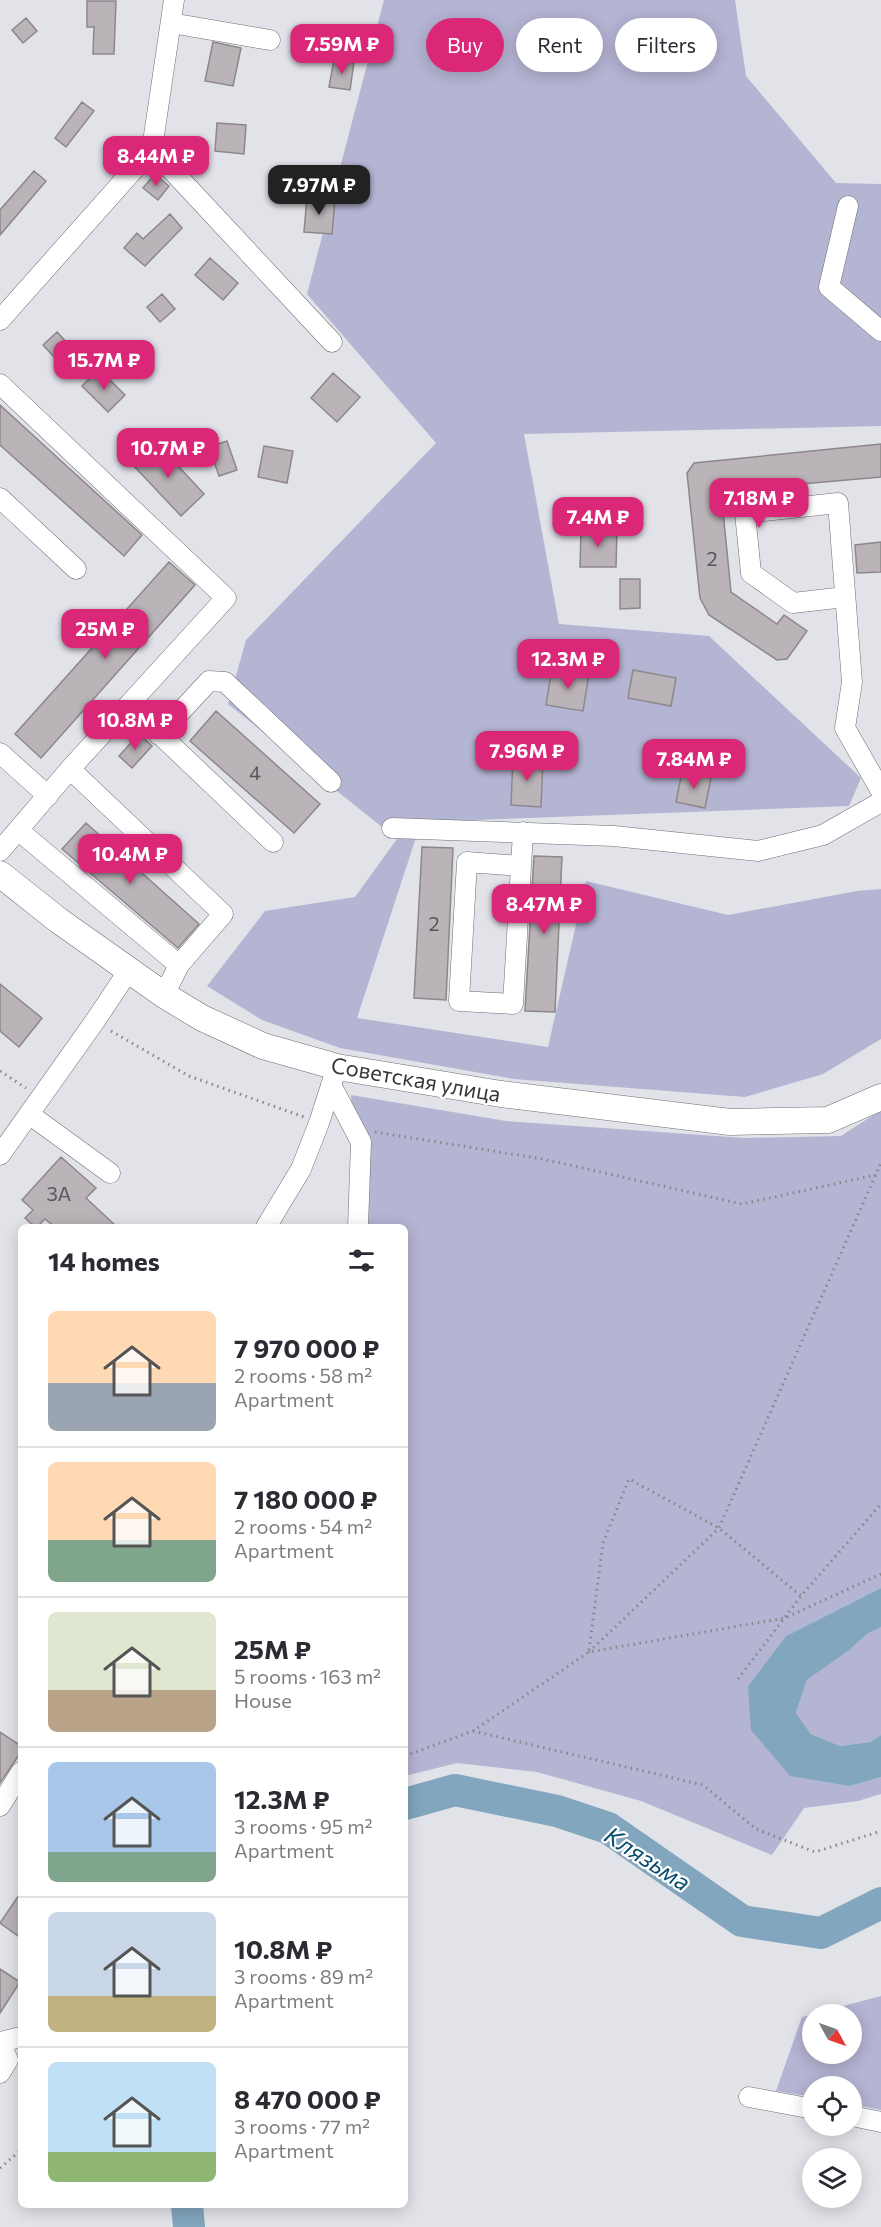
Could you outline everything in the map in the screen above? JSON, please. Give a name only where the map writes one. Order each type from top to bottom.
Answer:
[{"type":"main road","name":"Советская улица","points":[[0,874],[58,920],[164,995],[202,1018],[334,1076],[730,1122],[828,1120],[881,1097]]},
{"type":"street","points":[[0,320],[152,149],[174,0]]},
{"type":"street","points":[[171,23],[270,40]]},
{"type":"street","points":[[152,149],[332,342]]},
{"type":"street","points":[[848,206],[829,287],[881,331]]},
{"type":"street","points":[[0,384],[226,598],[0,851]]},
{"type":"street","points":[[0,498],[76,569]]},
{"type":"street","points":[[845,597],[793,603],[751,573],[746,513],[838,503],[852,681],[845,728],[881,791]]},
{"type":"street","points":[[159,735],[209,681],[225,682],[331,783]]},
{"type":"street","points":[[130,706],[273,842]]},
{"type":"street","points":[[0,753],[48,796]]},
{"type":"street","points":[[70,770],[222,914],[179,965],[164,995]]},
{"type":"street","points":[[392,828],[614,836],[758,850],[823,836],[881,802]]},
{"type":"street","points":[[18,830],[179,965]]},
{"type":"street","points":[[521,866],[467,862],[459,1001],[513,1004],[523,832]]},
{"type":"street","points":[[0,1155],[95,1022],[129,970]]},
{"type":"street","points":[[268,1224],[301,1168],[334,1076]]},
{"type":"street","points":[[334,1076],[361,1142],[358,1224]]},
{"type":"street","points":[[29,1114],[110,1173]]},
{"type":"street","points":[[0,1806],[18,1777]]},
{"type":"street","points":[[0,2073],[8,2060],[0,2042],[18,2038]]},
{"type":"street","points":[[749,2097],[802,2107]]},
{"type":"street","points":[[862,2118],[881,2122]]},
{"type":"path","points":[[95,1022],[189,1076],[319,1123]]},
{"type":"path","points":[[0,1071],[41,1098]]},
{"type":"path","points":[[367,1130],[543,1159],[742,1204],[876,1175]]},
{"type":"path","points":[[408,1755],[473,1731],[589,1652],[719,1528],[881,1163]]},
{"type":"path","points":[[589,1652],[603,1543],[629,1479],[719,1528],[801,1596]]},
{"type":"path","points":[[738,1679],[801,1596],[881,1504]]},
{"type":"path","points":[[589,1652],[785,1618],[881,1574]]},
{"type":"path","points":[[473,1731],[703,1785],[756,1829],[815,1852],[881,1831]]},
{"type":"path","points":[[0,2168],[18,2153]]},
{"type":"shaded area","points":[[384,0],[735,0],[746,76],[836,183],[881,184],[881,426],[524,434],[559,624],[709,636],[861,778],[849,806],[421,822],[357,1018],[548,1047],[586,881],[728,915],[857,891],[881,889],[881,1039],[823,1074],[745,1097],[514,1079],[340,1048],[262,1020],[207,986],[265,911],[355,897],[397,839],[228,704],[246,640],[436,443],[307,294]]},
{"type":"shaded area","points":[[351,1095],[506,1121],[744,1138],[841,1136],[881,1110],[881,1588],[786,1636],[748,1686],[850,1786],[881,1777],[881,1794],[858,1801],[804,1808],[772,1855],[641,1801],[537,1772],[457,1763],[408,1775],[408,1224],[349,1224],[356,1174]]},
{"type":"shaded area","points":[[881,1588],[881,1627],[867,1634],[847,1652],[807,1680],[796,1713],[811,1734],[840,1746],[870,1742],[881,1735],[881,1777],[850,1786],[790,1776],[751,1730],[748,1686],[786,1636]]},
{"type":"shaded area","points":[[881,1627],[881,1735],[870,1742],[840,1746],[811,1734],[796,1713],[807,1680],[847,1652],[867,1634]]},
{"type":"shaded area","points":[[881,1996],[881,2110],[862,2106],[862,2076],[802,2076],[802,2095],[776,2091],[802,2017],[802,2064],[862,2064],[862,2004],[851,2004]]},
{"type":"building","points":[[87,1],[116,1],[114,54],[93,54],[94,27],[87,27]]},
{"type":"building","points":[[26,18],[37,31],[23,43],[12,30]]},
{"type":"building","points":[[213,42],[241,48],[233,86],[205,81]]},
{"type":"building","points":[[334,59],[354,62],[350,90],[329,87]]},
{"type":"building","points":[[82,102],[94,111],[66,147],[55,138]]},
{"type":"building","points":[[217,123],[246,125],[244,154],[215,151]]},
{"type":"building","points":[[34,171],[46,181],[0,235],[0,210]]},
{"type":"building","points":[[155,174],[169,186],[158,200],[143,188]]},
{"type":"building","points":[[307,197],[335,200],[332,234],[304,232]]},
{"type":"building","points":[[170,214],[182,228],[145,266],[124,248],[137,233],[143,239]]},
{"type":"building","points":[[210,258],[238,283],[223,300],[195,275]]},
{"type":"building","points":[[162,294],[175,309],[160,322],[147,307]]},
{"type":"building","points":[[57,332],[71,347],[57,360],[43,345]]},
{"type":"building","points":[[99,369],[125,395],[108,412],[82,386]]},
{"type":"building","points":[[333,373],[360,397],[337,422],[311,398]]},
{"type":"building","points":[[0,405],[142,535],[124,556],[0,445]]},
{"type":"building","points":[[155,441],[204,494],[181,516],[132,464]]},
{"type":"building","points":[[227,441],[237,470],[219,476],[209,447]]},
{"type":"building","points":[[881,444],[881,477],[721,491],[731,592],[777,624],[784,615],[807,631],[787,659],[777,660],[709,615],[700,598],[687,473],[694,463]]},
{"type":"building","points":[[264,446],[293,451],[287,483],[258,477]]},
{"type":"building","points":[[581,530],[617,530],[616,567],[580,567]]},
{"type":"building","points":[[881,542],[881,572],[857,573],[855,545]]},
{"type":"building","points":[[169,562],[195,585],[41,758],[15,734]]},
{"type":"building","points":[[620,579],[640,579],[640,608],[620,609]]},
{"type":"building","points":[[552,668],[589,674],[583,711],[546,705]]},
{"type":"building","points":[[633,670],[676,678],[671,706],[628,698]]},
{"type":"building","points":[[216,711],[320,804],[294,833],[190,741]]},
{"type":"building","points":[[139,734],[152,746],[132,768],[119,756]]},
{"type":"building","points":[[513,757],[543,759],[541,807],[511,805]]},
{"type":"building","points":[[682,772],[711,778],[705,808],[676,802]]},
{"type":"building","points":[[86,823],[199,924],[178,948],[62,849]]},
{"type":"building","points":[[422,847],[453,848],[446,1000],[414,998]]},
{"type":"building","points":[[534,856],[562,857],[555,1012],[525,1011]]},
{"type":"building","points":[[0,984],[42,1018],[19,1047],[0,1031]]},
{"type":"building","points":[[61,1157],[96,1188],[86,1198],[114,1224],[51,1224],[45,1219],[40,1224],[32,1224],[25,1218],[33,1210],[22,1200]]},
{"type":"building","points":[[0,1732],[18,1744],[18,1756],[0,1783]]},
{"type":"building","points":[[18,1896],[18,1936],[0,1923]]},
{"type":"building","points":[[0,1969],[18,1981],[18,1985],[0,2013]]},
{"type":"waterway","name":"Клязьма","points":[[408,1803],[455,1790],[557,1811],[608,1828],[742,1921],[821,1933],[881,1903]]},
{"type":"waterway","name":"Клязьма","points":[[187,2208],[189,2227]]}]
